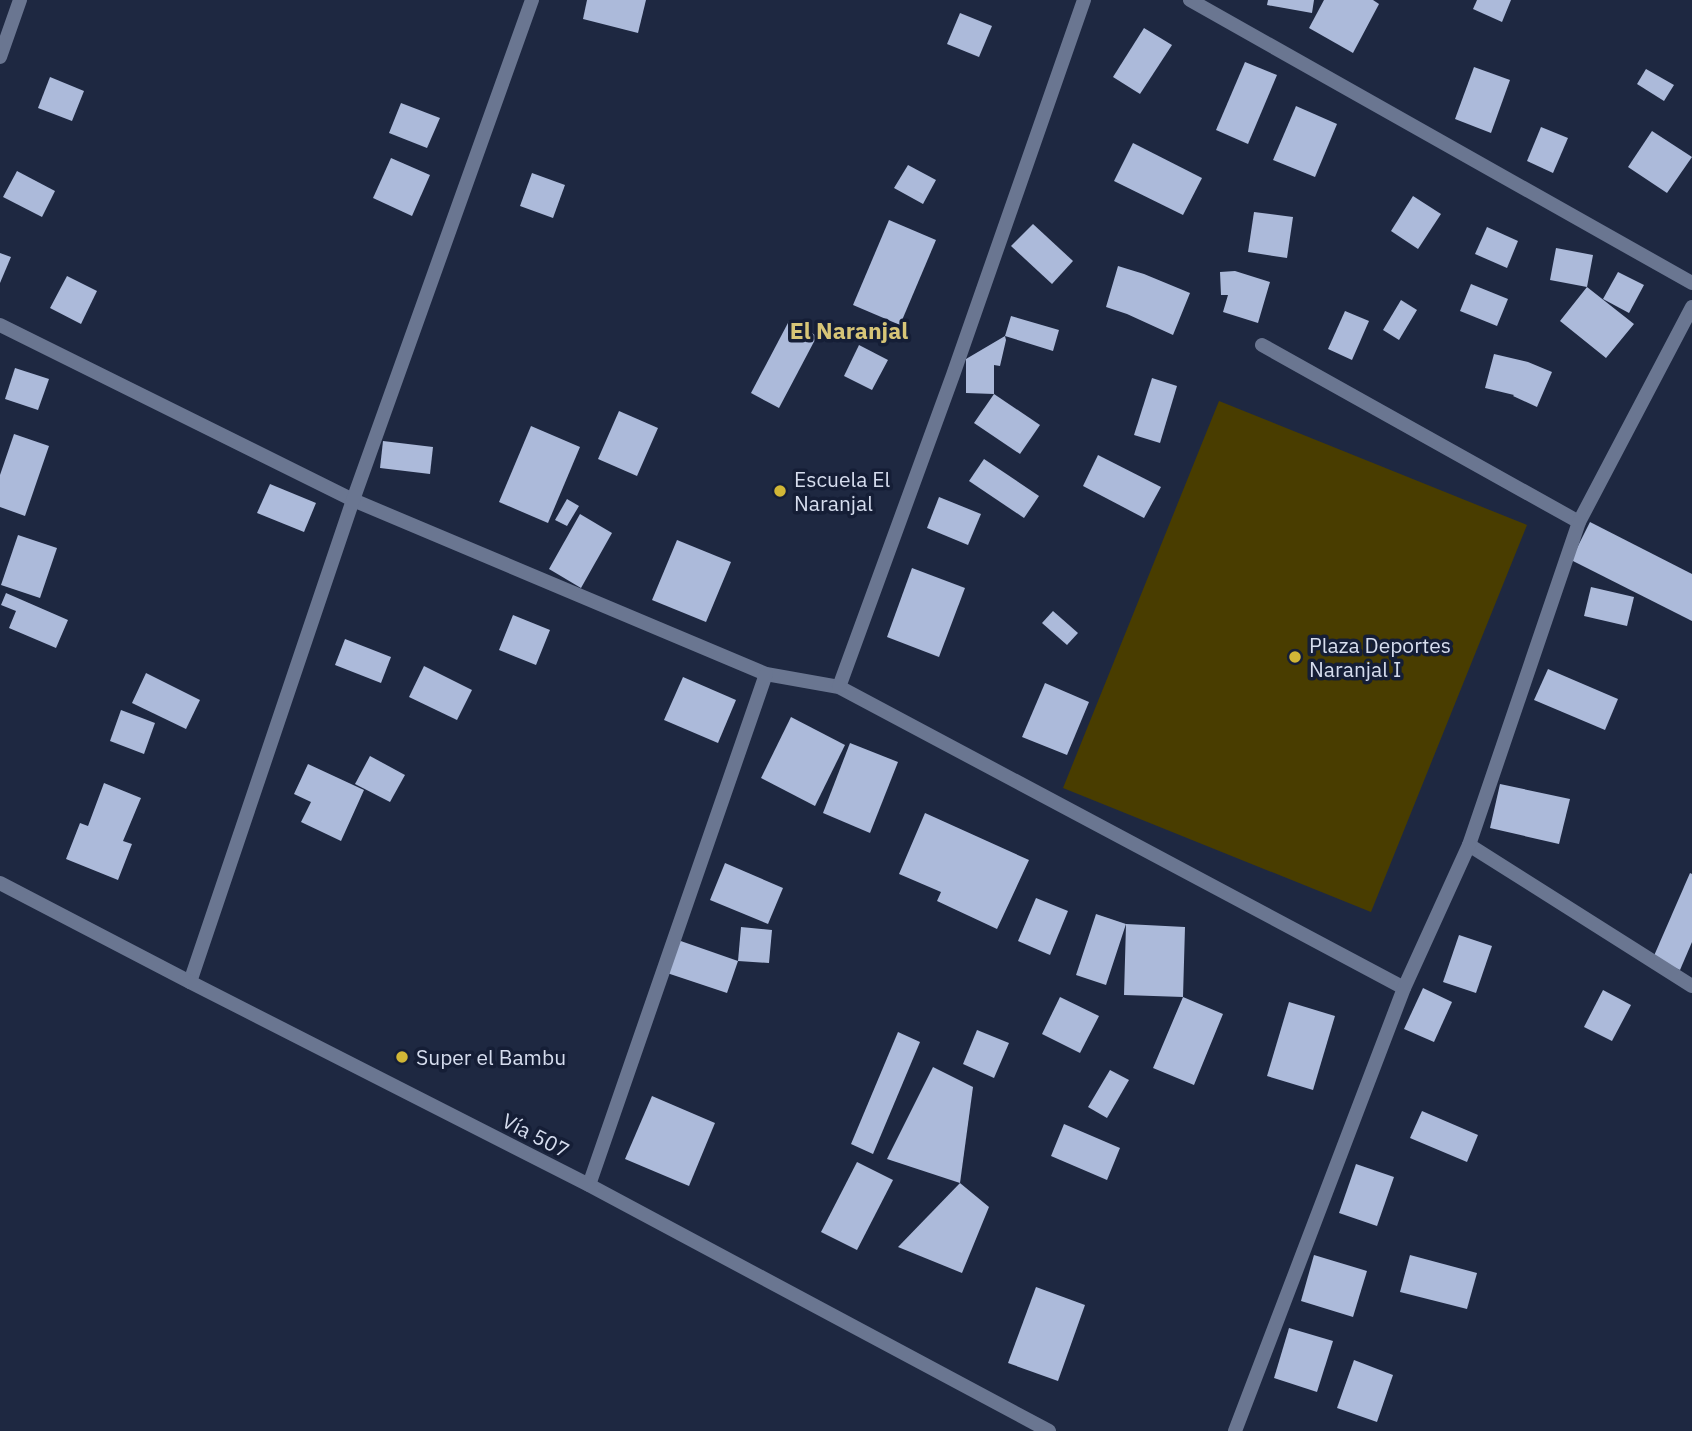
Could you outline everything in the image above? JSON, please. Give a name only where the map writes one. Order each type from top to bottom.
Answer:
[{"type":"street","points":[[0,57],[20,0]]},
{"type":"street","points":[[190,982],[353,500],[532,0]]},
{"type":"street","points":[[839,687],[953,375],[1084,0]]},
{"type":"street","points":[[1191,0],[1692,283]]},
{"type":"street","points":[[1235,1431],[1404,988],[1469,845],[1579,522],[1692,307]]},
{"type":"street","points":[[0,325],[353,500],[766,674],[839,687],[1404,988]]},
{"type":"street","points":[[1262,345],[1579,522]]},
{"type":"street","points":[[589,1185],[766,674]]},
{"type":"street","points":[[1469,845],[1692,986]]},
{"type":"street","name":"Vía 507","points":[[0,883],[589,1185],[1049,1431]]},
{"type":"shaded area","name":"Plaza Deportes Naranjal I","points":[[1219,401],[1527,525],[1371,912],[1063,788]]},
{"type":"building","points":[[587,0],[646,0],[638,33],[583,19]]},
{"type":"building","points":[[1268,0],[1314,0],[1312,13],[1267,5]]},
{"type":"building","points":[[1324,0],[1373,0],[1379,4],[1353,53],[1309,28]]},
{"type":"building","points":[[1477,0],[1511,0],[1502,22],[1473,9]]},
{"type":"building","points":[[960,13],[992,26],[979,57],[947,44]]},
{"type":"building","points":[[1144,28],[1172,45],[1140,94],[1113,77]]},
{"type":"building","points":[[1245,62],[1277,75],[1248,144],[1216,130]]},
{"type":"building","points":[[1474,67],[1510,80],[1491,133],[1455,119]]},
{"type":"building","points":[[1646,69],[1674,85],[1664,101],[1637,84]]},
{"type":"building","points":[[50,77],[84,91],[72,121],[38,108]]},
{"type":"building","points":[[401,103],[440,118],[427,148],[389,133]]},
{"type":"building","points":[[1296,106],[1337,124],[1315,177],[1273,160]]},
{"type":"building","points":[[1541,127],[1568,138],[1553,173],[1527,161]]},
{"type":"building","points":[[1652,131],[1692,157],[1667,193],[1628,167]]},
{"type":"building","points":[[1133,143],[1202,178],[1183,215],[1114,181]]},
{"type":"building","points":[[391,158],[430,175],[412,216],[373,198]]},
{"type":"building","points":[[908,165],[936,180],[923,204],[894,188]]},
{"type":"building","points":[[17,171],[55,191],[42,217],[3,197]]},
{"type":"building","points":[[532,173],[565,185],[553,218],[520,206]]},
{"type":"building","points":[[1413,196],[1441,214],[1418,249],[1391,231]]},
{"type":"building","points":[[1254,212],[1293,217],[1287,258],[1248,252]]},
{"type":"building","points":[[889,220],[936,240],[900,325],[853,305]]},
{"type":"building","points":[[1033,224],[1073,261],[1052,284],[1011,246]]},
{"type":"building","points":[[1487,227],[1518,241],[1507,268],[1475,254]]},
{"type":"building","points":[[1556,248],[1593,255],[1587,287],[1550,280]]},
{"type":"building","points":[[0,253],[11,257],[0,283]]},
{"type":"building","points":[[1118,266],[1190,293],[1173,335],[1106,307]]},
{"type":"building","points":[[1235,271],[1270,282],[1258,323],[1223,312],[1228,295],[1221,295],[1220,272]]},
{"type":"building","points":[[1618,272],[1644,285],[1629,313],[1603,299]]},
{"type":"building","points":[[67,276],[97,291],[81,324],[50,308]]},
{"type":"building","points":[[1471,284],[1508,299],[1497,326],[1460,311]]},
{"type":"building","points":[[1587,287],[1634,324],[1606,358],[1560,321]]},
{"type":"building","points":[[1401,300],[1417,310],[1399,340],[1383,330]]},
{"type":"building","points":[[1345,311],[1369,321],[1352,360],[1328,349]]},
{"type":"building","points":[[1011,316],[1059,330],[1053,351],[1005,336]]},
{"type":"building","points":[[789,321],[817,336],[779,408],[751,393]]},
{"type":"building","points":[[1005,336],[1000,366],[994,365],[994,394],[966,393],[966,359]]},
{"type":"building","points":[[859,345],[888,360],[872,390],[844,376]]},
{"type":"building","points":[[1494,354],[1528,362],[1552,372],[1537,407],[1514,395],[1485,388]]},
{"type":"building","points":[[15,368],[49,379],[38,410],[5,399]]},
{"type":"building","points":[[1152,378],[1177,386],[1160,443],[1134,435]]},
{"type":"building","points":[[994,394],[1040,425],[1020,454],[974,423]]},
{"type":"building","points":[[619,411],[658,428],[637,476],[598,459]]},
{"type":"building","points":[[531,426],[580,447],[548,523],[499,502]]},
{"type":"building","points":[[14,434],[49,446],[25,516],[0,507],[0,475]]},
{"type":"building","points":[[383,441],[433,447],[430,474],[380,468]]},
{"type":"building","points":[[1098,455],[1161,487],[1144,518],[1083,486]]},
{"type":"building","points":[[984,459],[1039,496],[1024,518],[969,481]]},
{"type":"building","points":[[270,484],[316,503],[304,532],[257,513]]},
{"type":"building","points":[[939,497],[981,514],[968,545],[927,528]]},
{"type":"building","points":[[567,499],[579,506],[567,526],[555,520]]},
{"type":"building","points":[[580,514],[612,533],[581,588],[549,569]]},
{"type":"building","points":[[1590,522],[1692,574],[1692,621],[1571,560]]},
{"type":"building","points":[[18,535],[57,548],[40,598],[1,585]]},
{"type":"building","points":[[677,540],[731,562],[706,622],[652,600]]},
{"type":"building","points":[[912,568],[965,588],[939,657],[887,637]]},
{"type":"building","points":[[1591,587],[1634,597],[1627,626],[1584,616]]},
{"type":"building","points":[[6,593],[68,620],[56,648],[9,628],[16,611],[1,605]]},
{"type":"building","points":[[1053,611],[1078,633],[1067,645],[1042,623]]},
{"type":"building","points":[[513,615],[550,630],[536,665],[499,650]]},
{"type":"building","points":[[345,639],[391,657],[381,683],[335,665]]},
{"type":"building","points":[[424,666],[472,690],[457,720],[409,697]]},
{"type":"building","points":[[1548,669],[1618,699],[1605,730],[1534,700]]},
{"type":"building","points":[[146,673],[200,700],[186,729],[132,703]]},
{"type":"building","points":[[683,677],[736,700],[718,743],[664,720]]},
{"type":"building","points":[[1045,683],[1089,702],[1067,755],[1022,737]]},
{"type":"building","points":[[121,710],[155,723],[144,754],[110,741]]},
{"type":"building","points":[[791,717],[845,745],[815,806],[761,778]]},
{"type":"building","points":[[850,743],[898,762],[870,833],[823,813]]},
{"type":"building","points":[[370,756],[405,775],[390,802],[355,784]]},
{"type":"building","points":[[308,764],[364,790],[341,841],[301,822],[311,802],[294,794]]},
{"type":"building","points":[[104,783],[141,798],[123,841],[132,844],[118,880],[66,859],[80,823],[88,826]]},
{"type":"building","points":[[1500,784],[1570,799],[1559,844],[1490,828]]},
{"type":"building","points":[[925,813],[1029,860],[997,929],[937,901],[941,892],[899,874]]},
{"type":"building","points":[[725,863],[783,888],[768,924],[710,900]]},
{"type":"building","points":[[1690,873],[1692,942],[1680,970],[1653,958]]},
{"type":"building","points":[[1036,898],[1068,911],[1050,955],[1018,941]]},
{"type":"building","points":[[1096,914],[1126,924],[1106,985],[1076,975]]},
{"type":"building","points":[[1126,924],[1185,927],[1183,997],[1124,995]]},
{"type":"building","points":[[741,927],[772,930],[769,963],[738,961]]},
{"type":"building","points":[[1459,935],[1492,946],[1476,993],[1443,982]]},
{"type":"building","points":[[675,939],[738,961],[727,993],[664,972]]},
{"type":"building","points":[[1423,988],[1452,1002],[1434,1042],[1404,1029]]},
{"type":"building","points":[[1603,990],[1631,1005],[1612,1041],[1584,1027]]},
{"type":"building","points":[[1060,997],[1099,1016],[1080,1053],[1042,1034]]},
{"type":"building","points":[[1183,997],[1223,1014],[1194,1085],[1153,1068]]},
{"type":"building","points":[[1289,1002],[1335,1016],[1313,1090],[1267,1076]]},
{"type":"building","points":[[977,1030],[1009,1043],[994,1078],[963,1064]]},
{"type":"building","points":[[898,1032],[920,1042],[873,1154],[851,1144]]},
{"type":"building","points":[[933,1067],[973,1087],[960,1183],[887,1159]]},
{"type":"building","points":[[1110,1070],[1129,1080],[1107,1118],[1088,1107]]},
{"type":"building","points":[[652,1096],[715,1123],[689,1186],[625,1159]]},
{"type":"building","points":[[1422,1111],[1478,1135],[1467,1162],[1410,1138]]},
{"type":"building","points":[[1064,1124],[1120,1148],[1107,1180],[1051,1156]]},
{"type":"building","points":[[857,1162],[893,1180],[857,1250],[821,1232]]},
{"type":"building","points":[[1356,1164],[1394,1177],[1377,1226],[1339,1213]]},
{"type":"building","points":[[960,1183],[989,1207],[962,1273],[898,1247]]},
{"type":"building","points":[[1314,1255],[1367,1271],[1353,1317],[1301,1301]]},
{"type":"building","points":[[1410,1255],[1477,1273],[1467,1309],[1400,1292]]},
{"type":"building","points":[[1036,1287],[1085,1305],[1058,1381],[1008,1363]]},
{"type":"building","points":[[1289,1328],[1333,1341],[1317,1392],[1274,1378]]},
{"type":"building","points":[[1354,1360],[1393,1375],[1377,1422],[1337,1408]]},
{"type":"place","name":"Escuela El Naranjal","points":[[780,491]]},
{"type":"place","name":"Plaza Deportes Naranjal I","points":[[1295,657]]},
{"type":"place","name":"Super el Bambu","points":[[402,1057]]},
{"type":"district","name":"El Naranjal","points":[[849,330]]}]
